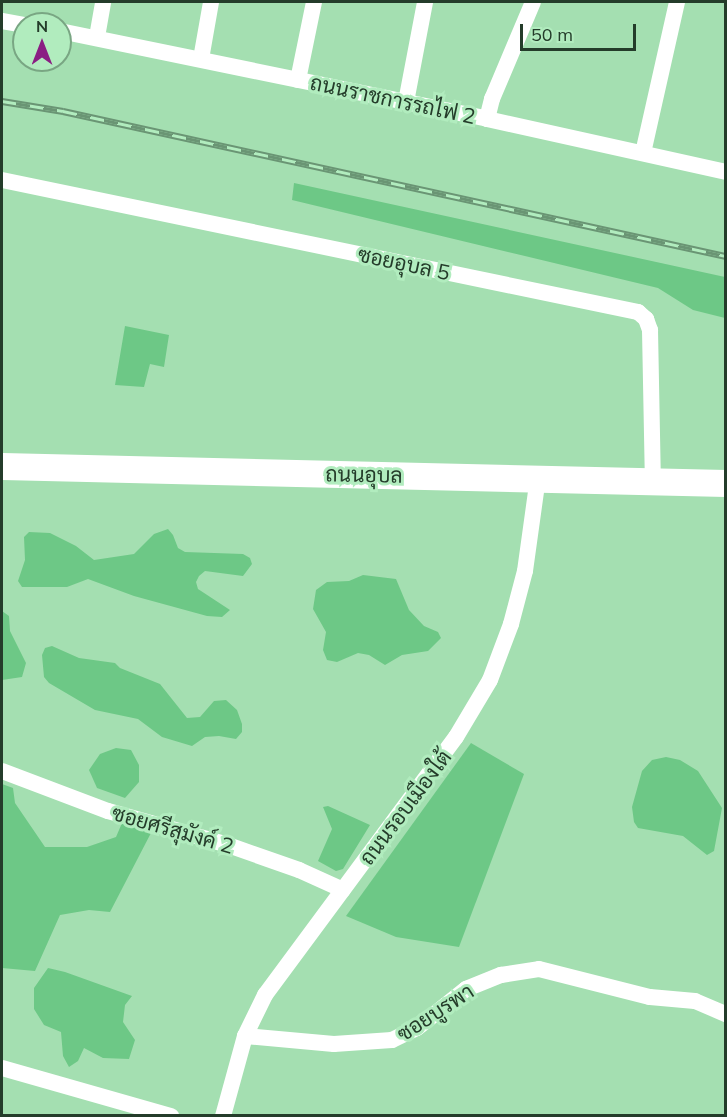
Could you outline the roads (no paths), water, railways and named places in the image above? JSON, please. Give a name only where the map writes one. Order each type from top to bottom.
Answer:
[{"type":"main road","name":"ถนนอุบล","points":[[2,466],[726,483]]},
{"type":"street","points":[[97,37],[104,2]]},
{"type":"street","points":[[201,59],[211,2]]},
{"type":"street","points":[[298,80],[314,2]]},
{"type":"street","points":[[406,102],[425,2]]},
{"type":"street","points":[[487,119],[492,99],[533,2]]},
{"type":"street","points":[[643,153],[677,2]]},
{"type":"street","name":"ถนนราชการรถไฟ 2","points":[[72,33],[487,119],[726,172]]},
{"type":"street","name":"ซอยอุบล 5","points":[[2,180],[638,312],[646,319],[650,330],[653,480]]},
{"type":"street","name":"ถนนรอบเมืองใต้","points":[[223,1116],[245,1035],[265,995],[456,737],[490,680],[511,624],[525,571],[538,477]]},
{"type":"street","name":"ซอยศรีสุมังค์ 2","points":[[2,771],[108,811],[228,844],[299,870],[343,890]]},
{"type":"street","name":"ซอยบูรพา","points":[[245,1035],[334,1044],[392,1040],[417,1028],[466,989],[501,975],[539,969],[650,997],[695,1001],[726,1014]]},
{"type":"street","points":[[2,1068],[171,1116]]},
{"type":"railway","points":[[2,101],[63,111],[726,256]]}]
